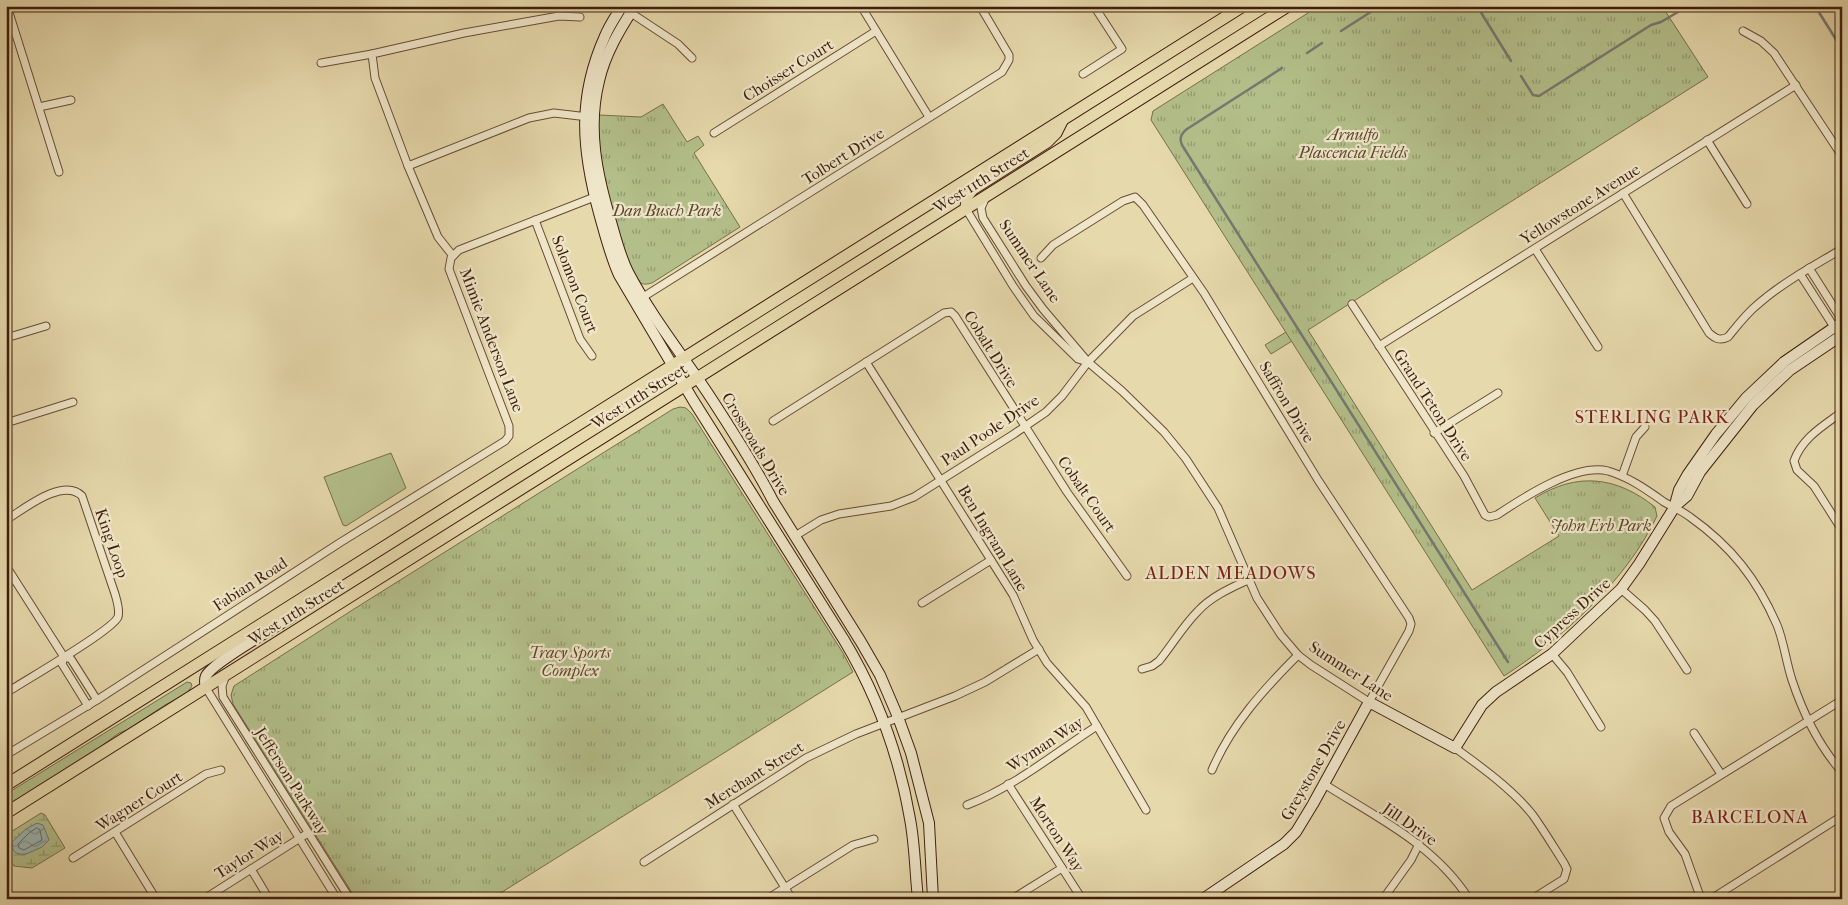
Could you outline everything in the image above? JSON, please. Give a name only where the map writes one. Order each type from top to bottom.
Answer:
[{"type":"main road","name":"West 11th Street","points":[[6,785],[1243,6]]},
{"type":"main road","name":"West 11th Street","points":[[6,813],[1288,6]]},
{"type":"main road","points":[[966,209],[967,196],[973,189],[1046,142],[1056,132],[1063,120]]},
{"type":"street","points":[[7,6],[59,172]]},
{"type":"street","points":[[861,6],[929,117]]},
{"type":"street","name":"Tolbert Drive","points":[[639,300],[1002,72],[1009,56],[980,6]]},
{"type":"street","points":[[1082,74],[1122,49],[1094,6]]},
{"type":"street","points":[[627,8],[678,44],[692,58]]},
{"type":"street","name":"Crossroads Drive","points":[[627,8],[599,80],[589,117],[599,196],[639,300],[673,366],[847,645],[866,680],[884,723],[900,770],[909,811],[918,899]]},
{"type":"street","points":[[321,63],[372,54],[464,33],[559,16],[580,17]]},
{"type":"street","name":"Choisser Court","points":[[714,133],[876,31]]},
{"type":"street","points":[[1743,31],[1761,41],[1774,53],[1842,156]]},
{"type":"street","points":[[372,54],[375,78],[408,166],[438,236],[453,256]]},
{"type":"street","name":"Yellowstone Avenue","points":[[1379,346],[1796,85]]},
{"type":"street","points":[[39,107],[71,100]]},
{"type":"street","points":[[408,166],[530,118],[554,113],[589,117]]},
{"type":"street","points":[[1707,140],[1747,204]]},
{"type":"street","points":[[1623,194],[1709,333],[1719,339],[1728,336],[1756,306],[1809,268],[1842,249]]},
{"type":"street","name":"Mimie Anderson Lane","points":[[508,436],[509,426],[507,418],[449,269],[450,262],[459,250],[599,196]]},
{"type":"street","name":"Summer Lane","points":[[986,196],[981,213],[1026,286],[1088,362],[1122,391],[1164,432],[1186,459],[1218,508],[1248,580],[1257,598],[1281,635],[1311,665],[1369,702],[1455,748],[1485,771],[1531,813],[1564,862],[1567,872],[1564,879],[1532,899]]},
{"type":"street","name":"Saffron Drive","points":[[1041,258],[1053,245],[1123,201],[1135,197],[1143,205],[1193,278],[1322,487],[1406,612],[1411,624]]},
{"type":"street","name":"Summer Lane","points":[[966,209],[1034,316],[1078,359],[1088,362]]},
{"type":"street","name":"Solomon Court","points":[[535,220],[580,339],[592,356]]},
{"type":"street","points":[[1536,249],[1598,347]]},
{"type":"street","points":[[1809,268],[1840,330]]},
{"type":"street","points":[[1800,274],[1840,330]]},
{"type":"street","name":"Paul Poole Drive","points":[[795,536],[821,520],[839,514],[891,506],[914,497],[1024,427],[1046,412],[1062,396],[1088,362],[1133,316],[1193,278]]},
{"type":"street","name":"Crossroads Drive","points":[[639,300],[697,378],[762,480],[773,501],[871,659],[898,717],[911,753],[929,823],[933,899]]},
{"type":"street","name":"Grand Teton Drive","points":[[1352,304],[1434,433],[1464,476],[1482,511],[1489,517],[1567,475],[1589,471],[1606,471],[1622,476]]},
{"type":"street","name":"Cobalt Drive","points":[[866,362],[944,313],[951,312],[1024,427]]},
{"type":"street","points":[[6,338],[46,326]]},
{"type":"street","name":"Cypress Drive","points":[[1455,748],[1482,705],[1496,692],[1552,654],[1621,589],[1674,508],[1679,490],[1688,474],[1716,434],[1746,398],[1784,362],[1840,330]]},
{"type":"street","points":[[773,421],[866,362]]},
{"type":"street","name":"Ben Ingram Lane","points":[[866,362],[1013,595],[1033,640],[1047,663],[1086,707],[1146,810]]},
{"type":"street","points":[[1434,433],[1498,393]]},
{"type":"street","points":[[6,423],[72,402]]},
{"type":"street","points":[[1842,412],[1806,440],[1797,451],[1794,461],[1797,470],[1814,486],[1842,530]]},
{"type":"street","name":"Cobalt Court","points":[[1024,427],[1067,492],[1128,576]]},
{"type":"street","points":[[1645,427],[1636,437],[1622,476],[1689,516],[1722,541],[1742,563],[1778,626],[1792,679],[1808,721],[1842,772]]},
{"type":"street","name":"Fabian Road","points":[[6,755],[88,706],[368,525],[499,446],[508,436]]},
{"type":"street","name":"King Loop","points":[[6,520],[60,490],[72,490],[82,496],[119,610],[118,617],[113,624],[64,656]]},
{"type":"street","points":[[922,603],[991,560]]},
{"type":"street","points":[[6,566],[64,656],[71,659],[97,700]]},
{"type":"street","points":[[1142,670],[1159,661],[1197,611],[1219,594],[1248,580]]},
{"type":"street","points":[[1621,589],[1655,621],[1687,670]]},
{"type":"street","points":[[206,688],[206,675],[220,662],[290,618],[297,612],[310,594]]},
{"type":"street","name":"Greystone Drive","points":[[1203,899],[1284,844],[1296,832],[1411,624]]},
{"type":"street","name":"Merchant Street","points":[[644,862],[806,758],[856,734],[955,696],[985,682],[1039,649]]},
{"type":"street","points":[[1212,770],[1220,751],[1261,692],[1298,654]]},
{"type":"street","points":[[1552,654],[1566,672],[1601,727]]},
{"type":"street","points":[[6,693],[64,656]]},
{"type":"street","points":[[64,656],[62,664],[88,706]]},
{"type":"street","name":"Jefferson Parkway","points":[[226,675],[222,686],[223,697],[350,899]]},
{"type":"street","name":"Jefferson Parkway","points":[[206,688],[337,899]]},
{"type":"street","points":[[1701,899],[1685,854],[1669,832],[1664,818],[1671,806],[1842,700]]},
{"type":"street","name":"Wyman Way","points":[[967,804],[1008,784],[1097,726]]},
{"type":"street","points":[[1694,733],[1722,774]]},
{"type":"street","name":"Wagner Court","points":[[73,858],[206,774],[221,770]]},
{"type":"street","name":"Morton Way","points":[[1008,784],[1082,899]]},
{"type":"street","name":"Jill Drive","points":[[1324,784],[1420,844],[1452,874],[1469,899]]},
{"type":"street","points":[[733,804],[792,899]]},
{"type":"street","points":[[1711,899],[1842,816]]},
{"type":"street","points":[[115,832],[156,899]]},
{"type":"street","name":"Taylor Way","points":[[204,899],[308,833]]},
{"type":"street","points":[[767,899],[853,845],[874,839]]},
{"type":"street","points":[[1383,899],[1420,844]]},
{"type":"street","points":[[1012,899],[1062,868]]},
{"type":"street","points":[[251,869],[269,899]]},
{"type":"green space","name":"Arnulfo Plascencia Fields","points":[[1319,6],[1662,6],[1708,77],[1308,330],[1472,590],[1559,536],[1535,498],[1551,490],[1581,481],[1596,481],[1626,489],[1655,507],[1657,516],[1644,540],[1611,585],[1570,626],[1504,676],[1151,120],[1153,111]]},
{"type":"green space","name":"Dan Busch Park","points":[[663,104],[687,142],[698,136],[704,145],[694,153],[740,227],[652,283],[645,284],[641,283],[635,276],[629,262],[610,201],[599,154],[599,115],[641,117]]},
{"type":"green space","points":[[1286,332],[1292,341],[1271,354],[1265,345]]},
{"type":"green space","name":"Tracy Sports Complex","points":[[686,408],[692,414],[843,653],[853,672],[491,899],[356,899],[233,704],[231,695],[234,686],[673,409]]},
{"type":"green space","points":[[391,453],[406,488],[346,526],[343,525],[324,477]]},
{"type":"green space","points":[[187,682],[191,683],[192,686],[187,693],[119,733],[96,750],[6,806],[6,795],[11,791]]},
{"type":"green space","points":[[41,813],[45,815],[65,848],[32,868],[14,866],[6,854],[6,835]]},
{"type":"water","points":[[37,823],[43,825],[49,840],[42,847],[24,855],[16,853],[13,850],[12,842],[26,829]]},
{"type":"waterway","points":[[1341,31],[1380,6]]},
{"type":"waterway","points":[[1477,6],[1511,61]]},
{"type":"waterway","points":[[1521,76],[1533,95],[1539,96],[1651,25],[1661,22],[1688,6]]},
{"type":"waterway","points":[[1815,6],[1842,49]]},
{"type":"waterway","points":[[1307,53],[1322,43]]},
{"type":"waterway","points":[[1282,68],[1187,129],[1181,136],[1182,145],[1508,662]]},
{"type":"district","name":"STERLING PARK","points":[[1652,417]]},
{"type":"district","name":"ALDEN MEADOWS","points":[[1231,573]]},
{"type":"district","name":"BARCELONA","points":[[1750,817]]},
{"type":"park label","name":"John Erb Park","points":[[1601,525]]}]
